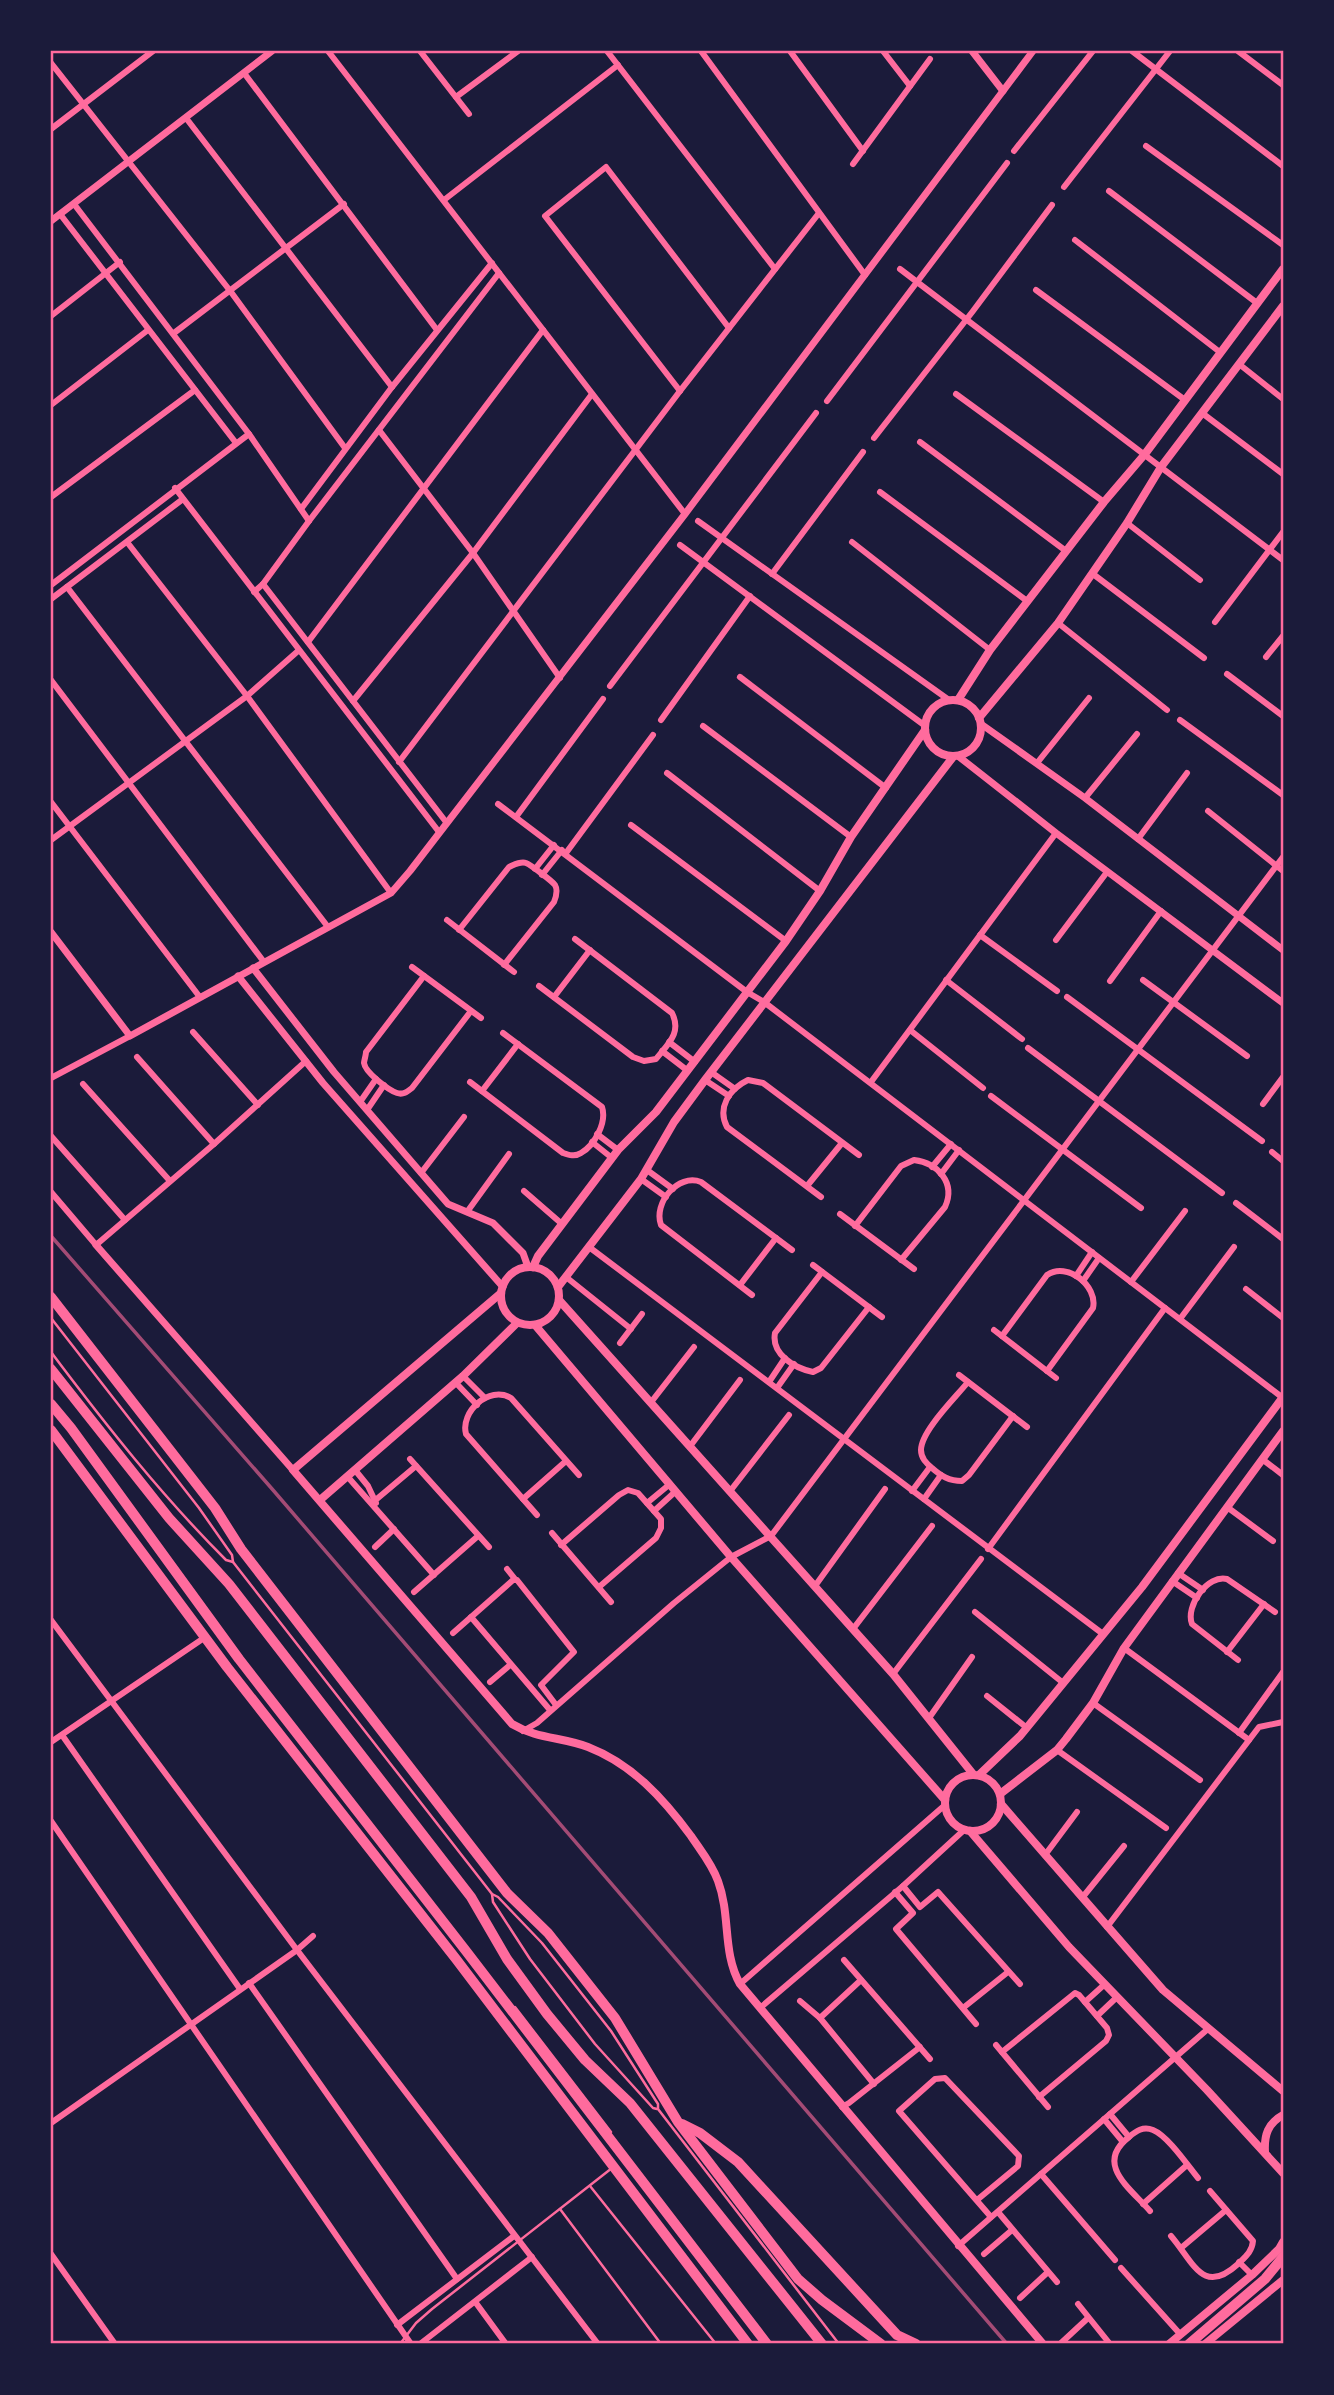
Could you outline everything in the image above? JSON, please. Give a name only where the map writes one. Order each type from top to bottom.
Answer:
[{"type":"highway","points":[[51,1297],[215,1508],[241,1549],[507,1893],[548,1933],[615,2018],[678,2122],[799,2279],[822,2301],[876,2343],[897,2335]]},
{"type":"highway","points":[[51,1369],[169,1518],[229,1584],[471,1897],[507,1959],[547,2014],[585,2060],[630,2103],[822,2344]]},
{"type":"highway","points":[[51,1405],[71,1428],[239,1659],[767,2344]]},
{"type":"highway","points":[[51,1430],[227,1667],[456,1959],[748,2344]]},
{"type":"highway","points":[[678,2122],[700,2133],[738,2162],[897,2335],[916,2344]]},
{"type":"highway","points":[[1262,2282],[1283,2257]]},
{"type":"highway","points":[[1189,2344],[1262,2282],[1283,2268]]},
{"type":"main road","points":[[953,700],[1104,502],[1145,454],[1283,269]]},
{"type":"main road","points":[[558,1287],[641,1179],[674,1122],[764,1002],[956,757],[973,748],[978,741],[980,721],[1058,623],[1127,523],[1161,467],[1239,364],[1280,318],[1283,306]]},
{"type":"main road","points":[[531,1267],[618,1150],[656,1112],[786,941],[820,891],[851,837],[925,728],[930,711],[942,702],[953,700],[967,703],[980,721]]},
{"type":"main road","points":[[925,728],[931,746],[945,756],[956,757]]},
{"type":"main road","points":[[502,1290],[502,1304],[507,1314],[517,1323],[535,1325],[551,1317],[559,1300],[558,1287],[549,1273],[531,1267],[512,1273],[502,1290],[293,1470],[512,1724],[540,1737],[585,1746],[610,1757],[650,1786],[709,1861],[718,1880],[726,1918],[728,1958],[740,1984],[1043,2344]]},
{"type":"main road","points":[[559,1300],[893,1674],[976,1774]]},
{"type":"main road","points":[[320,1500],[459,1380],[517,1323]]},
{"type":"main road","points":[[535,1325],[731,1557],[945,1803],[951,1820],[967,1830],[1069,1947],[1283,2173]]},
{"type":"main road","points":[[976,1774],[1027,1728],[1142,1587],[1283,1397]]},
{"type":"main road","points":[[967,1830],[989,1826],[998,1816],[1001,1799],[1057,1750],[1093,1703],[1124,1648],[1283,1431]]},
{"type":"main road","points":[[945,1803],[949,1787],[966,1775],[976,1774],[988,1778],[996,1785],[1001,1799],[1045,1855],[1163,1990],[1283,2091]]},
{"type":"main road","points":[[1265,2152],[1265,2135],[1269,2126],[1283,2115]]},
{"type":"main road","points":[[1169,2344],[1244,2283],[1283,2242]]},
{"type":"main road","points":[[1205,2344],[1283,2280]]},
{"type":"street","points":[[51,130],[153,51]]},
{"type":"street","points":[[51,221],[272,51]]},
{"type":"street","points":[[328,51],[685,514]]},
{"type":"street","points":[[420,51],[469,114]]},
{"type":"street","points":[[456,97],[518,51]]},
{"type":"street","points":[[607,51],[775,269]]},
{"type":"street","points":[[701,51],[865,275]]},
{"type":"street","points":[[790,51],[863,151]]},
{"type":"street","points":[[883,51],[911,86]]},
{"type":"street","points":[[972,51],[1003,91]]},
{"type":"street","points":[[51,1067],[54,1076],[391,892],[560,678],[1033,51]]},
{"type":"street","points":[[1014,151],[1093,51]]},
{"type":"street","points":[[1132,51],[1283,166]]},
{"type":"street","points":[[1064,187],[1170,51]]},
{"type":"street","points":[[1238,51],[1246,53],[1283,85]]},
{"type":"street","points":[[853,164],[930,59]]},
{"type":"street","points":[[51,63],[231,292],[345,448]]},
{"type":"street","points":[[443,200],[618,65]]},
{"type":"street","points":[[244,73],[438,330]]},
{"type":"street","points":[[186,118],[392,387]]},
{"type":"street","points":[[1146,146],[1283,244]]},
{"type":"street","points":[[827,401],[1007,163]]},
{"type":"street","points":[[680,391],[545,216],[606,167],[729,328]]},
{"type":"street","points":[[1108,191],[1257,303]]},
{"type":"street","points":[[74,204],[249,434],[309,521]]},
{"type":"street","points":[[174,333],[344,204]]},
{"type":"street","points":[[874,438],[967,320],[1052,205]]},
{"type":"street","points":[[398,762],[819,213]]},
{"type":"street","points":[[60,214],[236,443]]},
{"type":"street","points":[[1075,240],[1220,353]]},
{"type":"street","points":[[51,316],[120,262]]},
{"type":"street","points":[[301,509],[392,387],[492,263]]},
{"type":"street","points":[[900,269],[1283,560]]},
{"type":"street","points":[[254,592],[263,584],[499,274]]},
{"type":"street","points":[[1036,290],[1185,401]]},
{"type":"street","points":[[51,405],[148,330]]},
{"type":"street","points":[[308,642],[543,330]]},
{"type":"street","points":[[1239,364],[1283,399]]},
{"type":"street","points":[[404,373],[415,383]]},
{"type":"street","points":[[51,496],[195,390]]},
{"type":"street","points":[[353,701],[473,553],[592,394]]},
{"type":"street","points":[[956,394],[1104,502]]},
{"type":"street","points":[[610,686],[816,413]]},
{"type":"street","points":[[1202,413],[1283,474]]},
{"type":"street","points":[[379,430],[473,553],[560,678]]},
{"type":"street","points":[[51,573],[54,583],[249,434]]},
{"type":"street","points":[[920,442],[1066,551]]},
{"type":"street","points":[[772,574],[863,452]]},
{"type":"street","points":[[175,488],[439,832]]},
{"type":"street","points":[[880,492],[1027,601]]},
{"type":"street","points":[[51,599],[183,499]]},
{"type":"street","points":[[698,521],[953,700]]},
{"type":"street","points":[[1127,523],[1200,580]]},
{"type":"street","points":[[1215,622],[1283,532]]},
{"type":"street","points":[[127,542],[247,696],[391,892]]},
{"type":"street","points":[[852,542],[990,650]]},
{"type":"street","points":[[680,545],[925,728]]},
{"type":"street","points":[[1093,573],[1205,658]]},
{"type":"street","points":[[263,584],[446,822]]},
{"type":"street","points":[[67,587],[328,927]]},
{"type":"street","points":[[661,720],[750,596]]},
{"type":"street","points":[[1058,623],[1167,710]]},
{"type":"street","points":[[1266,657],[1283,636]]},
{"type":"street","points":[[51,840],[247,696],[298,651]]},
{"type":"street","points":[[1227,674],[1283,716]]},
{"type":"street","points":[[740,677],[886,788]]},
{"type":"street","points":[[51,680],[264,962]]},
{"type":"street","points":[[1037,764],[1089,698]]},
{"type":"street","points":[[516,817],[603,699]]},
{"type":"street","points":[[1180,720],[1283,795]]},
{"type":"street","points":[[980,721],[1283,950]]},
{"type":"street","points":[[703,726],[851,837]]},
{"type":"street","points":[[1085,798],[1137,734]]},
{"type":"street","points":[[542,875],[564,852],[653,736]]},
{"type":"street","points":[[956,757],[1283,1003]]},
{"type":"street","points":[[667,773],[820,891]]},
{"type":"street","points":[[1138,839],[1187,773]]},
{"type":"street","points":[[51,802],[199,996]]},
{"type":"street","points":[[498,804],[871,1082],[1283,1397]]},
{"type":"street","points":[[1208,811],[1280,868]]},
{"type":"street","points":[[631,825],[786,941]]},
{"type":"street","points":[[871,1082],[1056,833]]},
{"type":"street","points":[[535,869],[554,845]]},
{"type":"street","points":[[523,1731],[537,1723],[731,1557],[771,1536],[1213,950],[1280,868],[1283,858]]},
{"type":"street","points":[[459,930],[509,867],[526,863],[535,869],[555,885],[557,894],[554,902],[505,965]]},
{"type":"street","points":[[1056,940],[1107,872]]},
{"type":"street","points":[[1110,981],[1161,911]]},
{"type":"street","points":[[447,920],[514,972]]},
{"type":"street","points":[[51,932],[130,1036]]},
{"type":"street","points":[[980,935],[1057,991]]},
{"type":"street","points":[[539,986],[633,1057],[645,1061],[656,1059],[676,1031],[677,1023],[672,1013],[575,939]]},
{"type":"street","points":[[554,997],[590,950]]},
{"type":"street","points":[[412,967],[481,1018]]},
{"type":"street","points":[[253,968],[334,1072],[448,1204],[493,1223],[523,1254],[531,1267]]},
{"type":"street","points":[[238,976],[306,1061],[502,1290]]},
{"type":"street","points":[[424,976],[366,1052],[363,1062],[367,1070],[384,1085],[397,1093],[405,1093],[412,1088],[471,1011]]},
{"type":"street","points":[[946,980],[1022,1039]]},
{"type":"street","points":[[1143,980],[1247,1056]]},
{"type":"street","points":[[1067,997],[1262,1141]]},
{"type":"street","points":[[910,1030],[983,1088]]},
{"type":"street","points":[[192,1032],[258,1105]]},
{"type":"street","points":[[470,1082],[563,1153],[572,1156],[581,1153],[597,1135],[603,1126],[605,1115],[602,1107],[503,1033]]},
{"type":"street","points":[[669,1042],[695,1062]]},
{"type":"street","points":[[482,1091],[518,1044]]},
{"type":"street","points":[[1028,1048],[1222,1193]]},
{"type":"street","points":[[662,1051],[688,1071]]},
{"type":"street","points":[[137,1057],[214,1144]]},
{"type":"street","points":[[96,1245],[306,1061]]},
{"type":"street","points":[[711,1072],[735,1088]]},
{"type":"street","points":[[1263,1104],[1283,1077]]},
{"type":"street","points":[[360,1102],[376,1079]]},
{"type":"street","points":[[705,1080],[729,1096]]},
{"type":"street","points":[[821,1197],[727,1127],[723,1112],[735,1088],[748,1080],[763,1083],[859,1155]]},
{"type":"street","points":[[83,1084],[170,1181]]},
{"type":"street","points":[[367,1110],[384,1085]]},
{"type":"street","points":[[992,1096],[1141,1208]]},
{"type":"street","points":[[421,1173],[464,1118]]},
{"type":"street","points":[[597,1135],[618,1150]]},
{"type":"street","points":[[51,1136],[125,1220]]},
{"type":"street","points":[[592,1142],[612,1158]]},
{"type":"street","points":[[807,1186],[842,1143]]},
{"type":"street","points":[[932,1167],[951,1144]]},
{"type":"street","points":[[941,1174],[959,1150]]},
{"type":"street","points":[[1272,1152],[1283,1161]]},
{"type":"street","points":[[467,1212],[509,1154]]},
{"type":"street","points":[[855,1226],[901,1166],[914,1160],[932,1167],[950,1187],[950,1197],[945,1207],[901,1260]]},
{"type":"street","points":[[647,1170],[673,1189]]},
{"type":"street","points":[[641,1179],[666,1197]]},
{"type":"street","points":[[752,1295],[661,1225],[658,1214],[673,1189],[684,1180],[701,1182],[792,1250]]},
{"type":"street","points":[[524,1191],[562,1224]]},
{"type":"street","points":[[51,1192],[293,1470]]},
{"type":"street","points":[[1236,1203],[1283,1239]]},
{"type":"street","points":[[1131,1282],[1185,1211]]},
{"type":"street","points":[[840,1214],[914,1269]]},
{"type":"street","points":[[740,1285],[775,1238]]},
{"type":"street","points":[[589,1247],[1103,1634]]},
{"type":"street","points":[[1180,1319],[1234,1247]]},
{"type":"street","points":[[1076,1276],[1092,1252]]},
{"type":"street","points":[[1083,1281],[1099,1258]]},
{"type":"street","points":[[813,1265],[882,1317]]},
{"type":"street","points":[[1002,1336],[1047,1275],[1054,1270],[1063,1270],[1083,1281],[1093,1293],[1093,1308],[1047,1371]]},
{"type":"street","points":[[821,1272],[775,1333],[773,1342],[776,1350],[785,1358],[804,1370],[813,1372],[821,1368],[869,1307]]},
{"type":"street","points":[[566,1276],[631,1329]]},
{"type":"street","points":[[1246,1289],[1283,1318]]},
{"type":"street","points":[[988,1549],[1166,1308]]},
{"type":"street","points":[[620,1343],[642,1314]]},
{"type":"street","points":[[994,1330],[1056,1378]]},
{"type":"street","points":[[652,1401],[694,1347]]},
{"type":"street","points":[[769,1382],[785,1358]]},
{"type":"street","points":[[777,1388],[794,1364]]},
{"type":"street","points":[[959,1375],[1027,1427]]},
{"type":"street","points":[[459,1380],[485,1398]]},
{"type":"street","points":[[459,1380],[477,1405]]},
{"type":"street","points":[[691,1445],[740,1380]]},
{"type":"street","points":[[968,1382],[925,1436],[920,1448],[922,1458],[930,1467],[951,1481],[962,1481],[1013,1416]]},
{"type":"street","points":[[537,1515],[466,1434],[464,1426],[467,1416],[477,1405],[485,1398],[503,1393],[579,1475]]},
{"type":"street","points":[[731,1490],[789,1415]]},
{"type":"street","points":[[410,1459],[489,1548]]},
{"type":"street","points":[[1262,1459],[1283,1475]]},
{"type":"street","points":[[523,1499],[566,1461]]},
{"type":"street","points":[[375,1504],[416,1466]]},
{"type":"street","points":[[912,1491],[930,1467]]},
{"type":"street","points":[[355,1470],[375,1504],[434,1575]]},
{"type":"street","points":[[924,1499],[941,1475]]},
{"type":"street","points":[[347,1476],[375,1504]]},
{"type":"street","points":[[647,1503],[673,1487]]},
{"type":"street","points":[[654,1511],[673,1487]]},
{"type":"street","points":[[815,1586],[885,1489]]},
{"type":"street","points":[[562,1545],[628,1490],[638,1493],[647,1503],[661,1519],[661,1528],[656,1538],[599,1587]]},
{"type":"street","points":[[1227,1507],[1273,1541]]},
{"type":"street","points":[[853,1629],[932,1526]]},
{"type":"street","points":[[375,1548],[394,1529]]},
{"type":"street","points":[[552,1534],[611,1602]]},
{"type":"street","points":[[414,1592],[478,1535]]},
{"type":"street","points":[[893,1674],[981,1559]]},
{"type":"street","points":[[507,1569],[574,1650],[541,1685],[556,1705]]},
{"type":"street","points":[[1178,1573],[1203,1590]]},
{"type":"street","points":[[453,1633],[515,1579]]},
{"type":"street","points":[[1238,1660],[1192,1624],[1189,1616],[1203,1590],[1214,1580],[1227,1579],[1275,1612]]},
{"type":"street","points":[[1172,1581],[1198,1598]]},
{"type":"street","points":[[1227,1652],[1264,1604]]},
{"type":"street","points":[[975,1612],[1062,1682]]},
{"type":"street","points":[[471,1617],[550,1710]]},
{"type":"street","points":[[51,1620],[297,1950],[598,2344]]},
{"type":"street","points":[[51,1742],[201,1640]]},
{"type":"street","points":[[1124,1648],[1249,1740]]},
{"type":"street","points":[[929,1718],[972,1657]]},
{"type":"street","points":[[491,1682],[510,1665]]},
{"type":"street","points":[[1239,1733],[1280,1681],[1283,1672]]},
{"type":"street","points":[[987,1696],[1027,1728]]},
{"type":"street","points":[[1093,1703],[1200,1780]]},
{"type":"street","points":[[1107,1927],[1259,1727],[1283,1722]]},
{"type":"street","points":[[62,1735],[240,1989]]},
{"type":"street","points":[[1057,1750],[1166,1828]]},
{"type":"street","points":[[740,1984],[945,1803]]},
{"type":"street","points":[[1045,1855],[1077,1812]]},
{"type":"street","points":[[51,1821],[411,2344]]},
{"type":"street","points":[[760,2008],[967,1830]]},
{"type":"street","points":[[1082,1898],[1124,1846]]},
{"type":"street","points":[[903,1886],[920,1907],[938,1892],[1020,1984]]},
{"type":"street","points":[[895,1892],[913,1913],[896,1929],[976,2024]]},
{"type":"street","points":[[51,2123],[297,1950],[313,1936]]},
{"type":"street","points":[[844,1960],[930,2059]]},
{"type":"street","points":[[963,2008],[1008,1972]]},
{"type":"street","points":[[820,2018],[861,1980]]},
{"type":"street","points":[[249,1983],[457,2279]]},
{"type":"street","points":[[1085,2002],[1105,1984]]},
{"type":"street","points":[[1002,2052],[1075,1993],[1107,2028],[1109,2035],[1106,2041],[1039,2097]]},
{"type":"street","points":[[1097,2016],[1117,1997]]},
{"type":"street","points":[[800,2001],[820,2018],[874,2084]]},
{"type":"street","points":[[958,2246],[1209,2028]]},
{"type":"street","points":[[996,2045],[1048,2107]]},
{"type":"street","points":[[842,2107],[920,2047]]},
{"type":"street","points":[[977,2200],[1018,2166],[1019,2156],[945,2078],[935,2079],[899,2111],[977,2200],[1012,2230],[1057,2282]]},
{"type":"street","points":[[1107,2117],[1126,2139]]},
{"type":"street","points":[[1150,2211],[1113,2166],[1114,2154],[1126,2139],[1140,2129],[1153,2130],[1160,2134],[1198,2178]]},
{"type":"street","points":[[1143,2204],[1187,2165]]},
{"type":"street","points":[[1041,2174],[1115,2260]]},
{"type":"street","points":[[1171,2236],[1206,2277],[1211,2279],[1222,2277],[1251,2251],[1253,2241],[1210,2191]]},
{"type":"street","points":[[1181,2248],[1226,2210]]},
{"type":"street","points":[[984,2255],[1012,2230]]},
{"type":"street","points":[[397,2325],[457,2279],[517,2239]]},
{"type":"street","points":[[51,2254],[115,2344]]},
{"type":"street","points":[[420,2344],[532,2257]]},
{"type":"street","points":[[1239,2262],[1252,2275]]},
{"type":"street","points":[[1121,2268],[1180,2334]]},
{"type":"street","points":[[1231,2269],[1244,2283]]},
{"type":"street","points":[[1020,2298],[1048,2272]]},
{"type":"street","points":[[476,2303],[506,2344]]},
{"type":"street","points":[[1077,2304],[1110,2344]]},
{"type":"street","points":[[1060,2344],[1088,2318]]},
{"type":"lane","points":[[51,1318],[199,1508],[232,1555],[233,1562],[492,1894],[542,1943],[603,2022],[658,2104],[658,2109],[839,2344]]},
{"type":"lane","points":[[51,1352],[192,1527],[226,1560],[233,1562]]},
{"type":"lane","points":[[51,1405],[607,2125],[615,2140],[616,2153]]},
{"type":"lane","points":[[492,1894],[493,1902],[530,1959],[594,2044],[653,2108],[658,2109]]},
{"type":"lane","points":[[400,2344],[405,2335],[432,2309],[517,2239],[609,2172],[615,2164]]},
{"type":"lane","points":[[590,2186],[716,2344]]},
{"type":"lane","points":[[560,2209],[662,2344]]},
{"type":"railway","points":[[51,1236],[273,1490],[1007,2344]]}]
